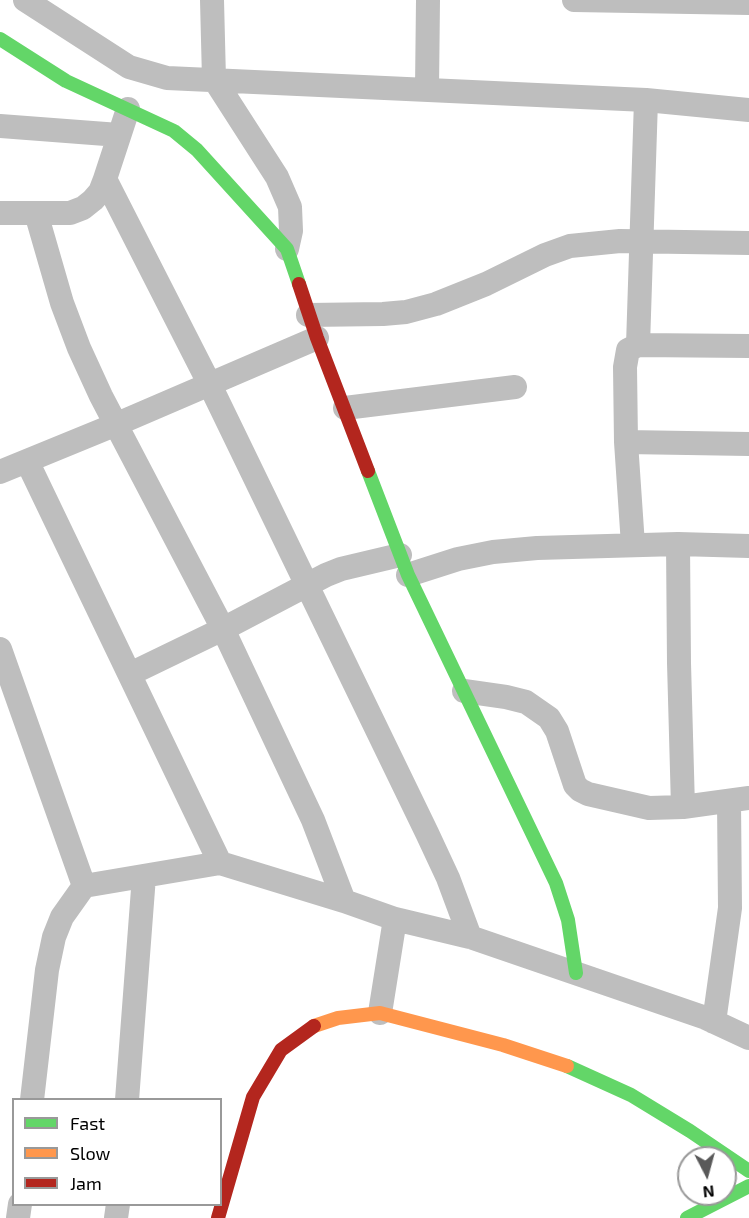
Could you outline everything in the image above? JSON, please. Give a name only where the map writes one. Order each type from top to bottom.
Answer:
[{"type":"street","points":[[25,0],[129,67],[167,78],[646,100],[749,110]]},
{"type":"street","points":[[212,0],[214,79],[277,177],[290,207],[291,231],[287,249]]},
{"type":"street","points":[[427,89],[428,0]]},
{"type":"street","points":[[574,0],[749,3]]},
{"type":"street","points":[[0,39],[66,81],[174,131],[197,150],[287,249],[308,315],[404,565],[556,883],[568,920],[576,973]]},
{"type":"street","points":[[638,345],[646,100]]},
{"type":"street","points":[[0,213],[70,213],[83,208],[100,192],[128,109]]},
{"type":"street","points":[[0,126],[119,135]]},
{"type":"street","points":[[105,179],[209,383],[448,878],[470,937]]},
{"type":"street","points":[[36,213],[62,303],[79,348],[224,629],[313,820],[344,901]]},
{"type":"street","points":[[308,315],[406,312],[436,304],[486,284],[545,255],[570,246],[620,241],[749,243]]},
{"type":"street","points":[[0,472],[317,338]]},
{"type":"street","points":[[633,545],[626,442],[625,357],[628,350],[638,345],[749,346]]},
{"type":"street","points":[[345,408],[516,387]]},
{"type":"street","points":[[626,442],[749,444]]},
{"type":"street","points":[[27,461],[220,863]]},
{"type":"street","points":[[129,674],[224,629],[305,585],[341,570],[458,559],[493,552],[537,548],[678,544],[749,546]]},
{"type":"street","points":[[678,544],[678,641],[683,807]]},
{"type":"street","points":[[0,649],[84,886]]},
{"type":"street","points":[[464,691],[526,702],[549,718],[557,731],[575,785],[580,790],[598,797],[649,808],[683,807],[739,800],[731,854],[730,908],[714,1022]]},
{"type":"street","points":[[32,1098],[47,970],[54,937],[62,917],[84,886],[220,863],[395,919],[470,937],[714,1022],[749,1038]]},
{"type":"street","points":[[128,1098],[144,876]]},
{"type":"street","points":[[380,1012],[395,919]]},
{"type":"street","points":[[222,1204],[253,1097],[281,1050],[311,1027],[338,1018],[380,1012],[503,1045],[576,1069],[631,1095],[749,1171]]},
{"type":"street","points":[[687,1218],[749,1186]]},
{"type":"traffic: fast","points":[[0,39],[66,81],[174,131],[197,150],[287,249],[299,284]]},
{"type":"traffic: fast","points":[[368,471],[408,575],[556,883],[568,920],[576,973]]},
{"type":"traffic: fast","points":[[567,1066],[631,1095],[749,1171]]},
{"type":"traffic: fast","points":[[687,1218],[749,1186]]},
{"type":"traffic: slow","points":[[314,1026],[338,1018],[380,1013],[503,1045],[567,1066]]},
{"type":"traffic: jam","points":[[299,284],[317,338],[368,471]]},
{"type":"traffic: jam","points":[[222,1204],[253,1097],[281,1050],[314,1026]]},
{"type":"traffic: jam","points":[[218,1218],[221,1206]]}]
